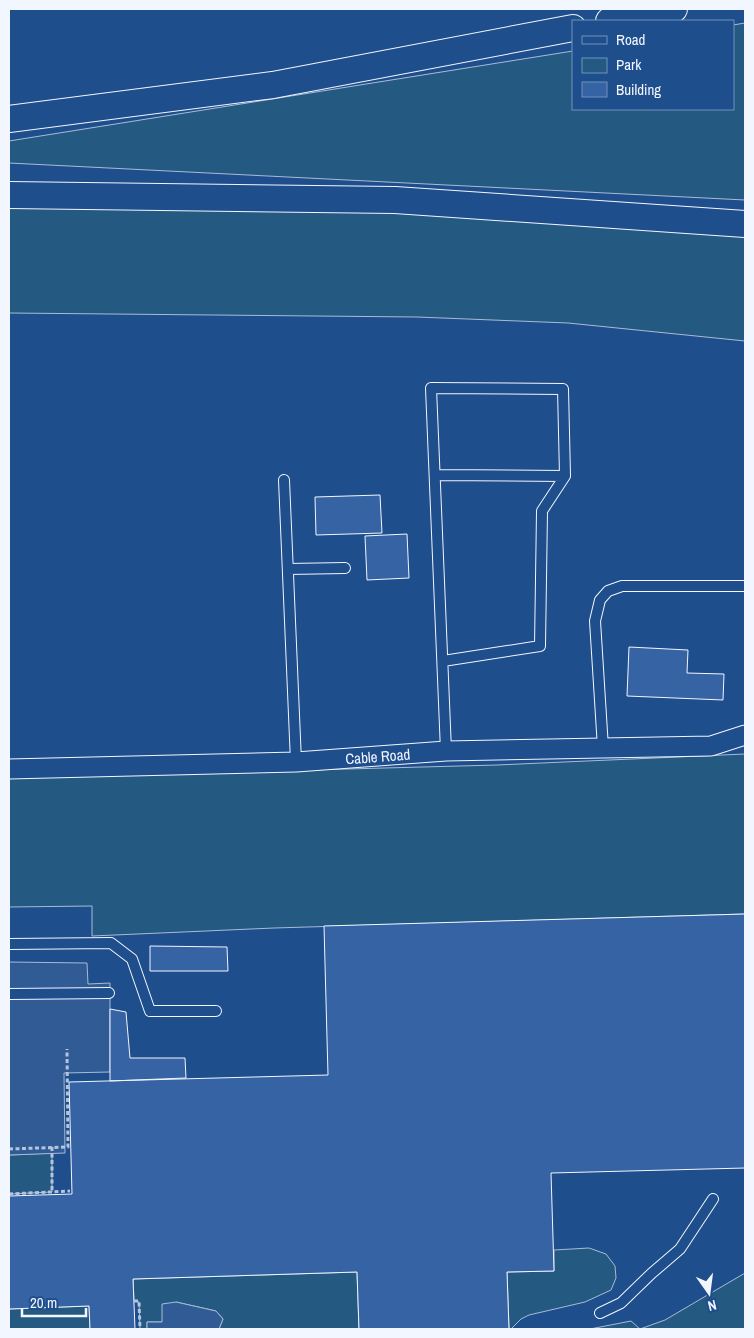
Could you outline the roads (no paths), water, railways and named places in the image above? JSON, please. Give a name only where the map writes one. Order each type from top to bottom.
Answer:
[{"type":"main road","points":[[614,20],[674,9]]},
{"type":"main road","points":[[9,119],[273,85],[572,28]]},
{"type":"main road","points":[[9,195],[395,200],[745,224]]},
{"type":"street","name":"Cable Road","points":[[9,769],[296,762],[446,751],[711,746],[745,735]]},
{"type":"lane","points":[[443,661],[540,646],[542,511],[565,476],[563,390],[431,388],[446,751]]},
{"type":"lane","points":[[435,475],[565,476]]},
{"type":"lane","points":[[284,480],[296,762]]},
{"type":"lane","points":[[288,569],[345,568]]},
{"type":"lane","points":[[603,748],[595,621],[600,600],[608,591],[622,586],[745,586]]},
{"type":"lane","points":[[9,944],[95,942],[111,944],[132,959],[150,1011],[216,1011]]},
{"type":"lane","points":[[9,994],[109,993]]},
{"type":"lane","points":[[600,1313],[621,1303],[680,1249],[713,1199]]}]
